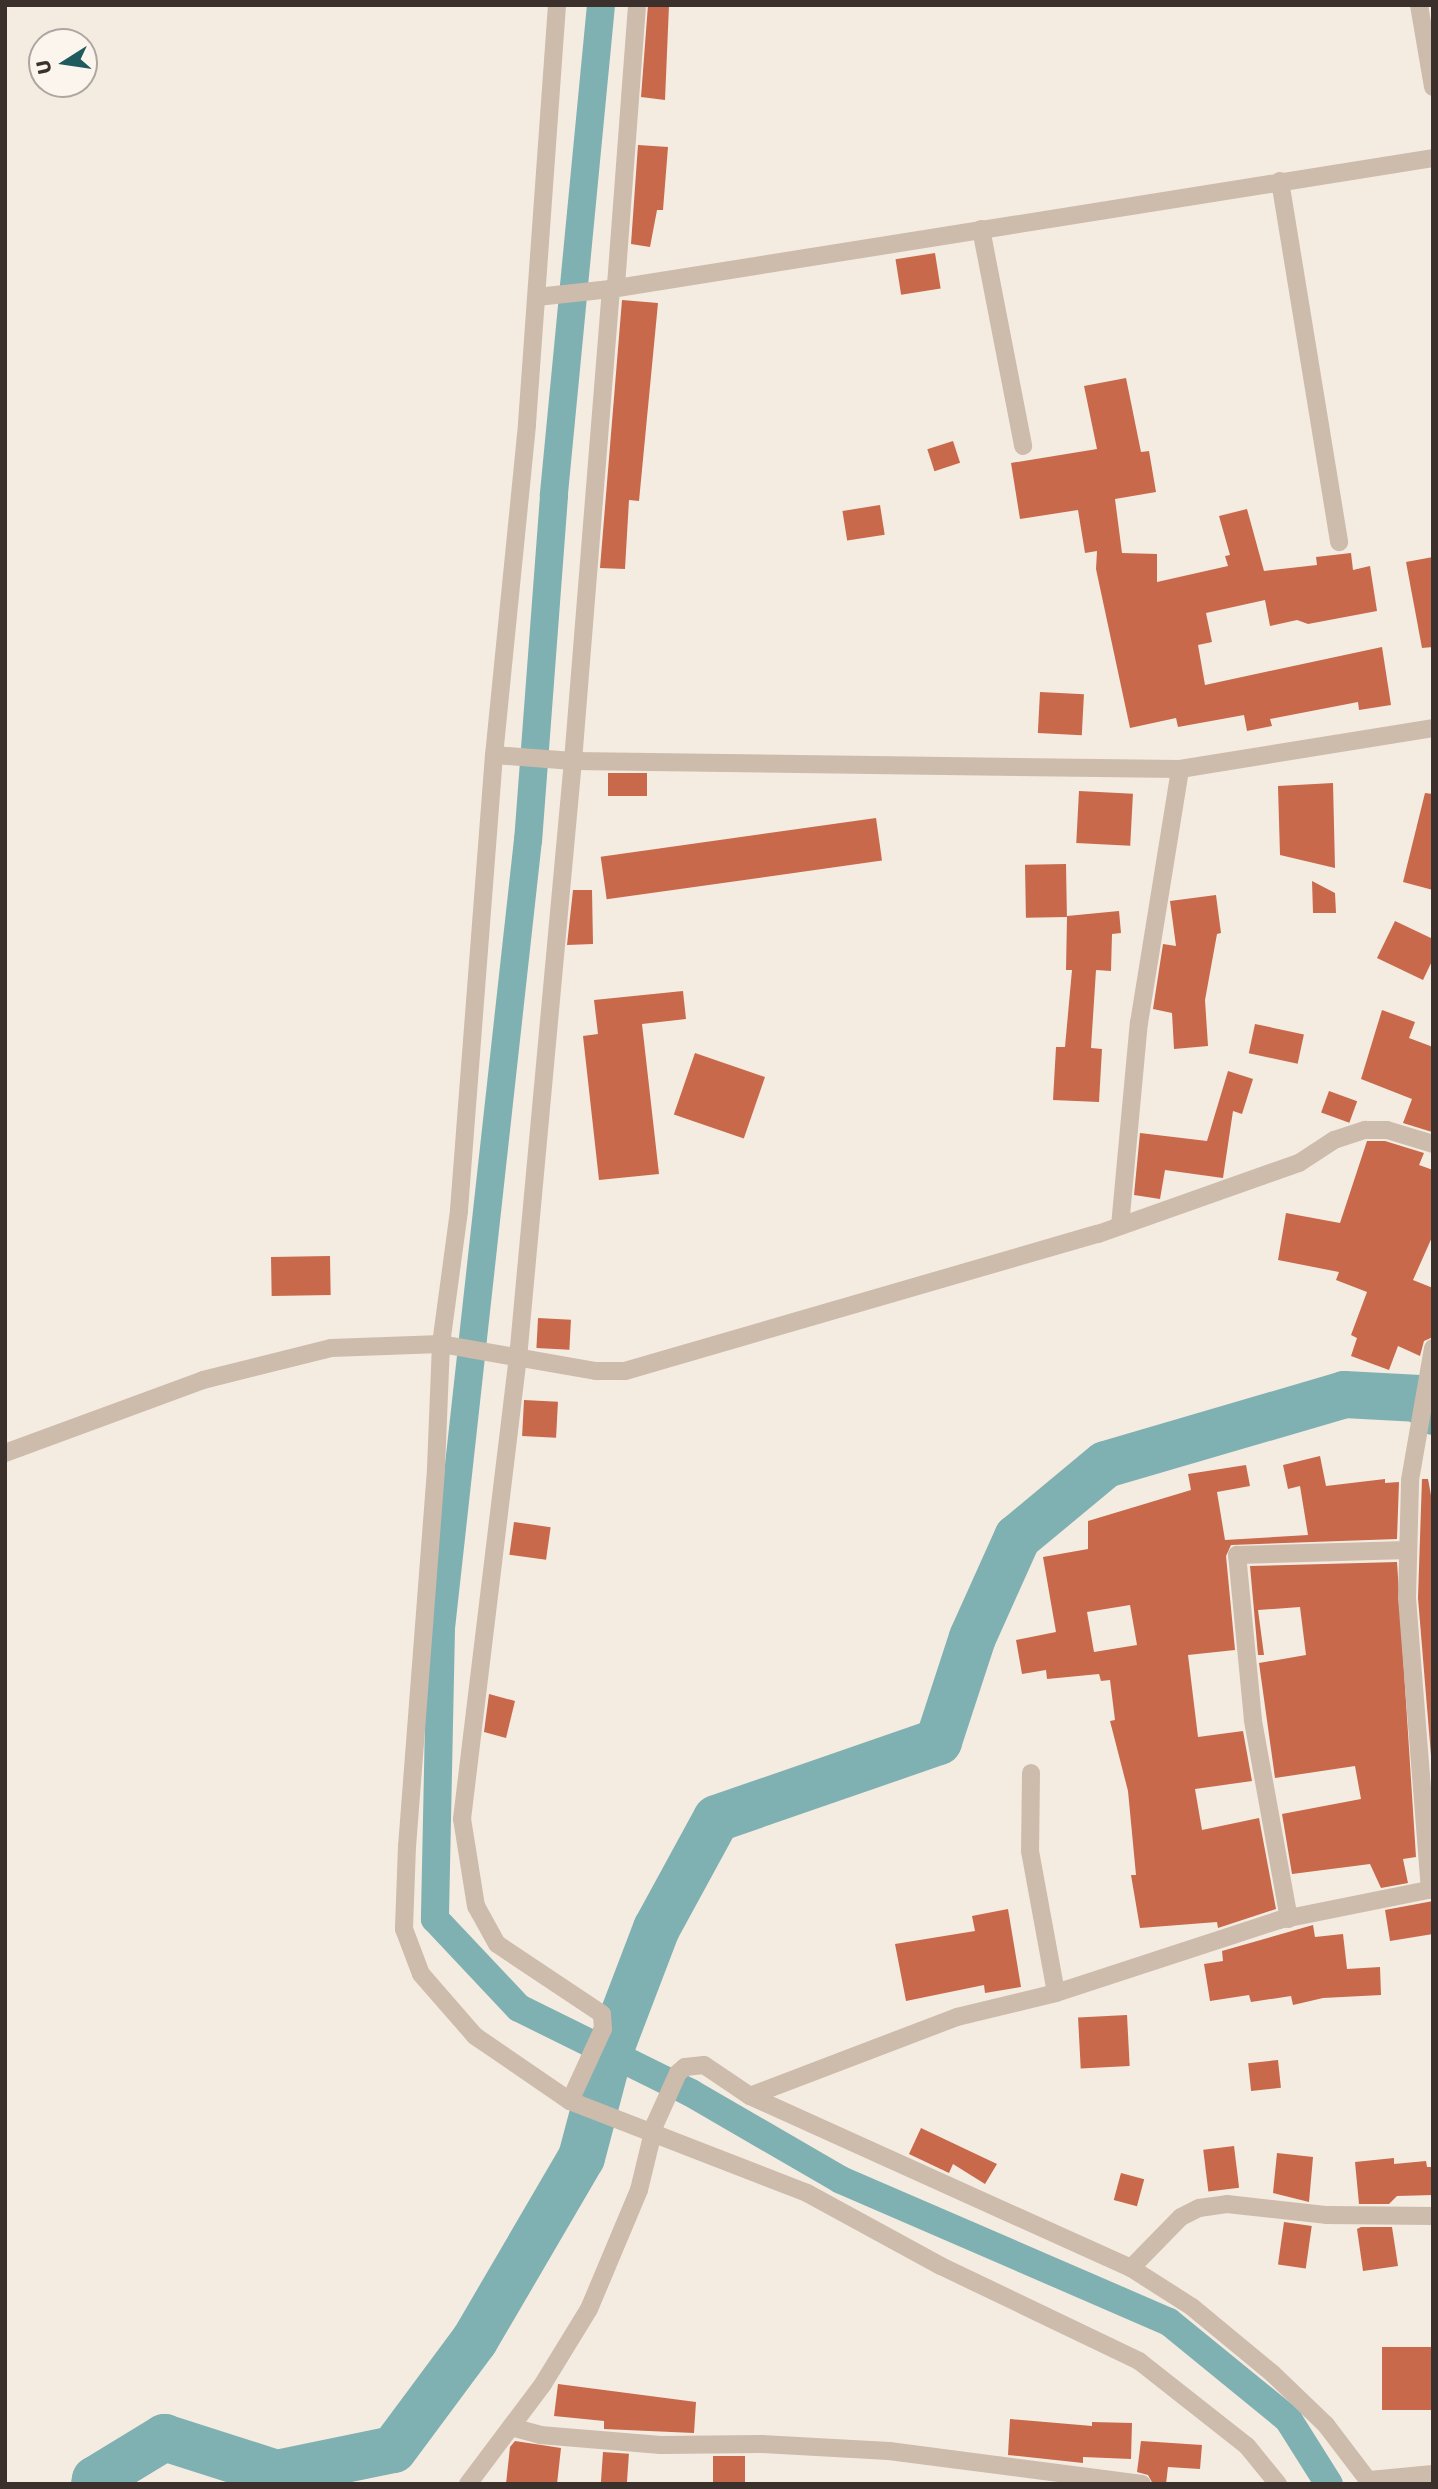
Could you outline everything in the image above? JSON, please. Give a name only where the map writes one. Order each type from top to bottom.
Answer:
[{"type":"street","points":[[557,5],[545,297],[498,756],[448,1345],[404,1929],[421,1974],[475,2036],[576,2104],[632,2126],[654,2128],[807,2193],[941,2266],[1139,2361],[1247,2446],[1278,2484]]},
{"type":"street","points":[[576,2104],[582,2072],[603,2029],[602,2014],[496,1944],[476,1906],[462,1819],[569,761],[637,5]]},
{"type":"street","points":[[1419,5],[1433,87]]},
{"type":"street","points":[[545,297],[1433,158]]},
{"type":"street","points":[[1280,181],[1339,542]]},
{"type":"street","points":[[981,229],[1023,446]]},
{"type":"street","points":[[498,756],[569,761],[1180,769],[1433,728]]},
{"type":"street","points":[[1119,1226],[1139,1023],[1180,769]]},
{"type":"street","points":[[5,1453],[203,1380],[331,1348],[448,1345],[596,1371],[625,1371],[813,1320],[1119,1226],[1299,1163],[1334,1140],[1365,1130],[1387,1130],[1433,1144]]},
{"type":"street","points":[[750,2096],[957,2017],[1056,1993],[1289,1919],[1431,1890],[1412,1689],[1408,1550],[1415,1442],[1433,1348]]},
{"type":"street","points":[[1289,1919],[1254,1720],[1237,1555],[1408,1550]]},
{"type":"street","points":[[1031,1773],[1030,1851],[1056,1993]]},
{"type":"street","points":[[468,2484],[511,2427],[589,2309],[639,2190],[654,2128],[678,2073],[704,2065],[750,2096],[1131,2268],[1192,2307],[1273,2374],[1326,2425],[1371,2482],[1433,2474]]},
{"type":"street","points":[[1131,2268],[1181,2217],[1199,2208],[1246,2205],[1327,2215],[1433,2216]]},
{"type":"street","points":[[511,2427],[540,2435],[661,2445],[761,2444],[889,2451],[1142,2484]]},
{"type":"building","points":[[648,5],[669,5],[665,100],[641,97]]},
{"type":"building","points":[[638,145],[668,147],[663,210],[657,210],[650,247],[631,244]]},
{"type":"building","points":[[935,253],[941,289],[901,295],[895,259]]},
{"type":"building","points":[[622,300],[658,303],[639,501],[629,500],[625,569],[600,568]]},
{"type":"building","points":[[1126,378],[1141,452],[1149,451],[1156,492],[1115,499],[1122,553],[1157,554],[1157,582],[1228,566],[1225,556],[1230,555],[1219,516],[1247,509],[1264,571],[1317,565],[1316,557],[1351,553],[1353,570],[1370,566],[1377,611],[1308,624],[1297,620],[1270,626],[1265,600],[1206,613],[1212,642],[1198,645],[1205,685],[1382,647],[1391,705],[1359,710],[1358,702],[1270,719],[1272,726],[1247,731],[1244,715],[1178,727],[1176,718],[1130,728],[1096,569],[1097,551],[1085,553],[1078,510],[1020,519],[1011,463],[1097,449],[1084,386]]},
{"type":"building","points":[[953,441],[960,463],[934,471],[927,449]]},
{"type":"building","points":[[880,505],[885,535],[847,541],[842,511]]},
{"type":"building","points":[[1433,557],[1433,647],[1422,648],[1406,562]]},
{"type":"building","points":[[1040,692],[1084,694],[1082,735],[1038,733]]},
{"type":"building","points":[[608,773],[647,773],[647,796],[608,796]]},
{"type":"building","points":[[1333,783],[1335,868],[1280,855],[1278,786]]},
{"type":"building","points":[[1079,791],[1133,794],[1130,846],[1076,843]]},
{"type":"building","points":[[1425,793],[1433,794],[1433,890],[1403,882]]},
{"type":"building","points":[[876,818],[882,861],[607,899],[601,857]]},
{"type":"building","points":[[1066,864],[1067,917],[1026,918],[1025,865]]},
{"type":"building","points":[[1312,881],[1335,893],[1336,913],[1313,913]]},
{"type":"building","points":[[573,890],[592,890],[593,944],[567,945]]},
{"type":"building","points":[[1216,895],[1221,933],[1217,934],[1205,1000],[1208,1046],[1174,1049],[1172,1013],[1153,1009],[1163,944],[1176,946],[1170,901]]},
{"type":"building","points":[[1119,911],[1121,933],[1112,934],[1111,971],[1096,970],[1091,1048],[1102,1049],[1099,1102],[1053,1100],[1056,1047],[1065,1047],[1072,970],[1066,970],[1067,916]]},
{"type":"building","points":[[1395,921],[1433,939],[1433,959],[1423,980],[1377,958]]},
{"type":"building","points":[[683,991],[686,1019],[642,1024],[659,1174],[599,1180],[583,1036],[598,1034],[594,1000]]},
{"type":"building","points":[[1382,1010],[1415,1022],[1409,1038],[1433,1047],[1432,1132],[1403,1123],[1412,1099],[1361,1079]]},
{"type":"building","points":[[1255,1024],[1304,1034],[1298,1064],[1249,1053]]},
{"type":"building","points":[[695,1053],[765,1077],[744,1139],[674,1114]]},
{"type":"building","points":[[1228,1071],[1253,1079],[1242,1114],[1233,1111],[1223,1178],[1165,1170],[1160,1199],[1134,1195],[1140,1133],[1207,1141]]},
{"type":"building","points":[[1329,1091],[1357,1101],[1349,1123],[1321,1113]]},
{"type":"building","points":[[1367,1141],[1385,1141],[1424,1153],[1419,1165],[1433,1170],[1433,1235],[1413,1280],[1433,1288],[1433,1337],[1424,1341],[1420,1356],[1398,1346],[1389,1370],[1351,1356],[1357,1338],[1351,1335],[1367,1292],[1336,1280],[1339,1272],[1278,1260],[1286,1213],[1340,1223]]},
{"type":"building","points":[[330,1256],[331,1295],[272,1296],[271,1257]]},
{"type":"building","points":[[538,1318],[571,1320],[569,1350],[536,1348]]},
{"type":"building","points":[[524,1400],[558,1402],[556,1438],[522,1436]]},
{"type":"building","points":[[1320,1456],[1326,1486],[1385,1479],[1385,1483],[1399,1482],[1397,1539],[1231,1545],[1226,1556],[1235,1650],[1188,1655],[1198,1737],[1243,1731],[1252,1781],[1195,1789],[1202,1830],[1259,1818],[1276,1909],[1218,1928],[1217,1922],[1140,1928],[1131,1875],[1136,1875],[1128,1791],[1110,1721],[1115,1720],[1110,1680],[1101,1681],[1099,1674],[1047,1679],[1046,1670],[1022,1674],[1016,1640],[1056,1632],[1043,1557],[1088,1549],[1088,1521],[1191,1490],[1188,1474],[1246,1465],[1250,1486],[1217,1492],[1225,1540],[1308,1535],[1300,1486],[1288,1489],[1283,1465]],"holes":[[[1130,1605],[1137,1645],[1094,1652],[1087,1612]]]},
{"type":"building","points":[[1422,1479],[1428,1479],[1433,1506],[1433,1780],[1418,1598]]},
{"type":"building","points":[[514,1522],[551,1527],[546,1560],[509,1555]]},
{"type":"building","points":[[1397,1562],[1416,1857],[1403,1859],[1408,1883],[1381,1888],[1370,1864],[1292,1874],[1282,1814],[1361,1799],[1355,1766],[1275,1778],[1259,1663],[1306,1655],[1300,1607],[1258,1610],[1264,1655],[1258,1655],[1250,1566]]},
{"type":"building","points":[[489,1694],[515,1701],[506,1738],[484,1732]]},
{"type":"building","points":[[1433,1901],[1433,1934],[1390,1941],[1385,1910]]},
{"type":"building","points":[[1008,1909],[1021,1987],[985,1993],[984,1985],[906,2001],[895,1944],[975,1931],[972,1916]]},
{"type":"building","points":[[1313,1925],[1315,1937],[1343,1934],[1347,1969],[1380,1967],[1381,1995],[1323,1998],[1293,2005],[1291,1996],[1251,2002],[1249,1995],[1210,2001],[1204,1964],[1223,1961],[1222,1951]]},
{"type":"building","points":[[1127,2015],[1130,2066],[1081,2068],[1078,2018]]},
{"type":"building","points":[[1278,2060],[1281,2088],[1251,2091],[1248,2063]]},
{"type":"building","points":[[921,2128],[997,2164],[985,2184],[953,2164],[949,2173],[909,2154]]},
{"type":"building","points":[[1234,2146],[1239,2188],[1208,2191],[1203,2150]]},
{"type":"building","points":[[1277,2153],[1313,2157],[1309,2202],[1273,2193]]},
{"type":"building","points":[[1394,2158],[1394,2164],[1426,2161],[1427,2167],[1433,2167],[1433,2195],[1397,2196],[1389,2204],[1359,2204],[1355,2162]]},
{"type":"building","points":[[1121,2173],[1144,2179],[1137,2206],[1114,2200]]},
{"type":"building","points":[[1284,2222],[1312,2226],[1306,2268],[1278,2265]]},
{"type":"building","points":[[1392,2227],[1398,2266],[1363,2271],[1357,2229]]},
{"type":"building","points":[[1382,2347],[1433,2347],[1433,2410],[1382,2410]]},
{"type":"building","points":[[558,2384],[696,2402],[694,2433],[604,2429],[604,2421],[554,2416]]},
{"type":"building","points":[[1010,2419],[1092,2426],[1092,2422],[1132,2423],[1131,2459],[1083,2457],[1083,2463],[1008,2455]]},
{"type":"building","points":[[515,2441],[561,2448],[557,2484],[506,2484],[510,2447]]},
{"type":"building","points":[[1141,2441],[1202,2445],[1200,2469],[1168,2467],[1166,2484],[1153,2484],[1148,2475],[1137,2472]]},
{"type":"building","points":[[603,2452],[629,2454],[627,2484],[601,2484]]},
{"type":"building","points":[[713,2456],[745,2456],[745,2484],[713,2484]]},
{"type":"waterway","points":[[601,5],[554,496],[528,840],[441,1628],[435,1919],[519,2008],[691,2093],[841,2180],[1169,2322],[1288,2419],[1329,2484]]},
{"type":"waterway","points":[[94,2484],[95,2479],[164,2437],[276,2473],[393,2449],[474,2340],[581,2157],[609,2051],[656,1928],[716,1818],[938,1741],[972,1637],[1017,1537],[1105,1464],[1344,1394],[1419,1398],[1433,1411]]}]
